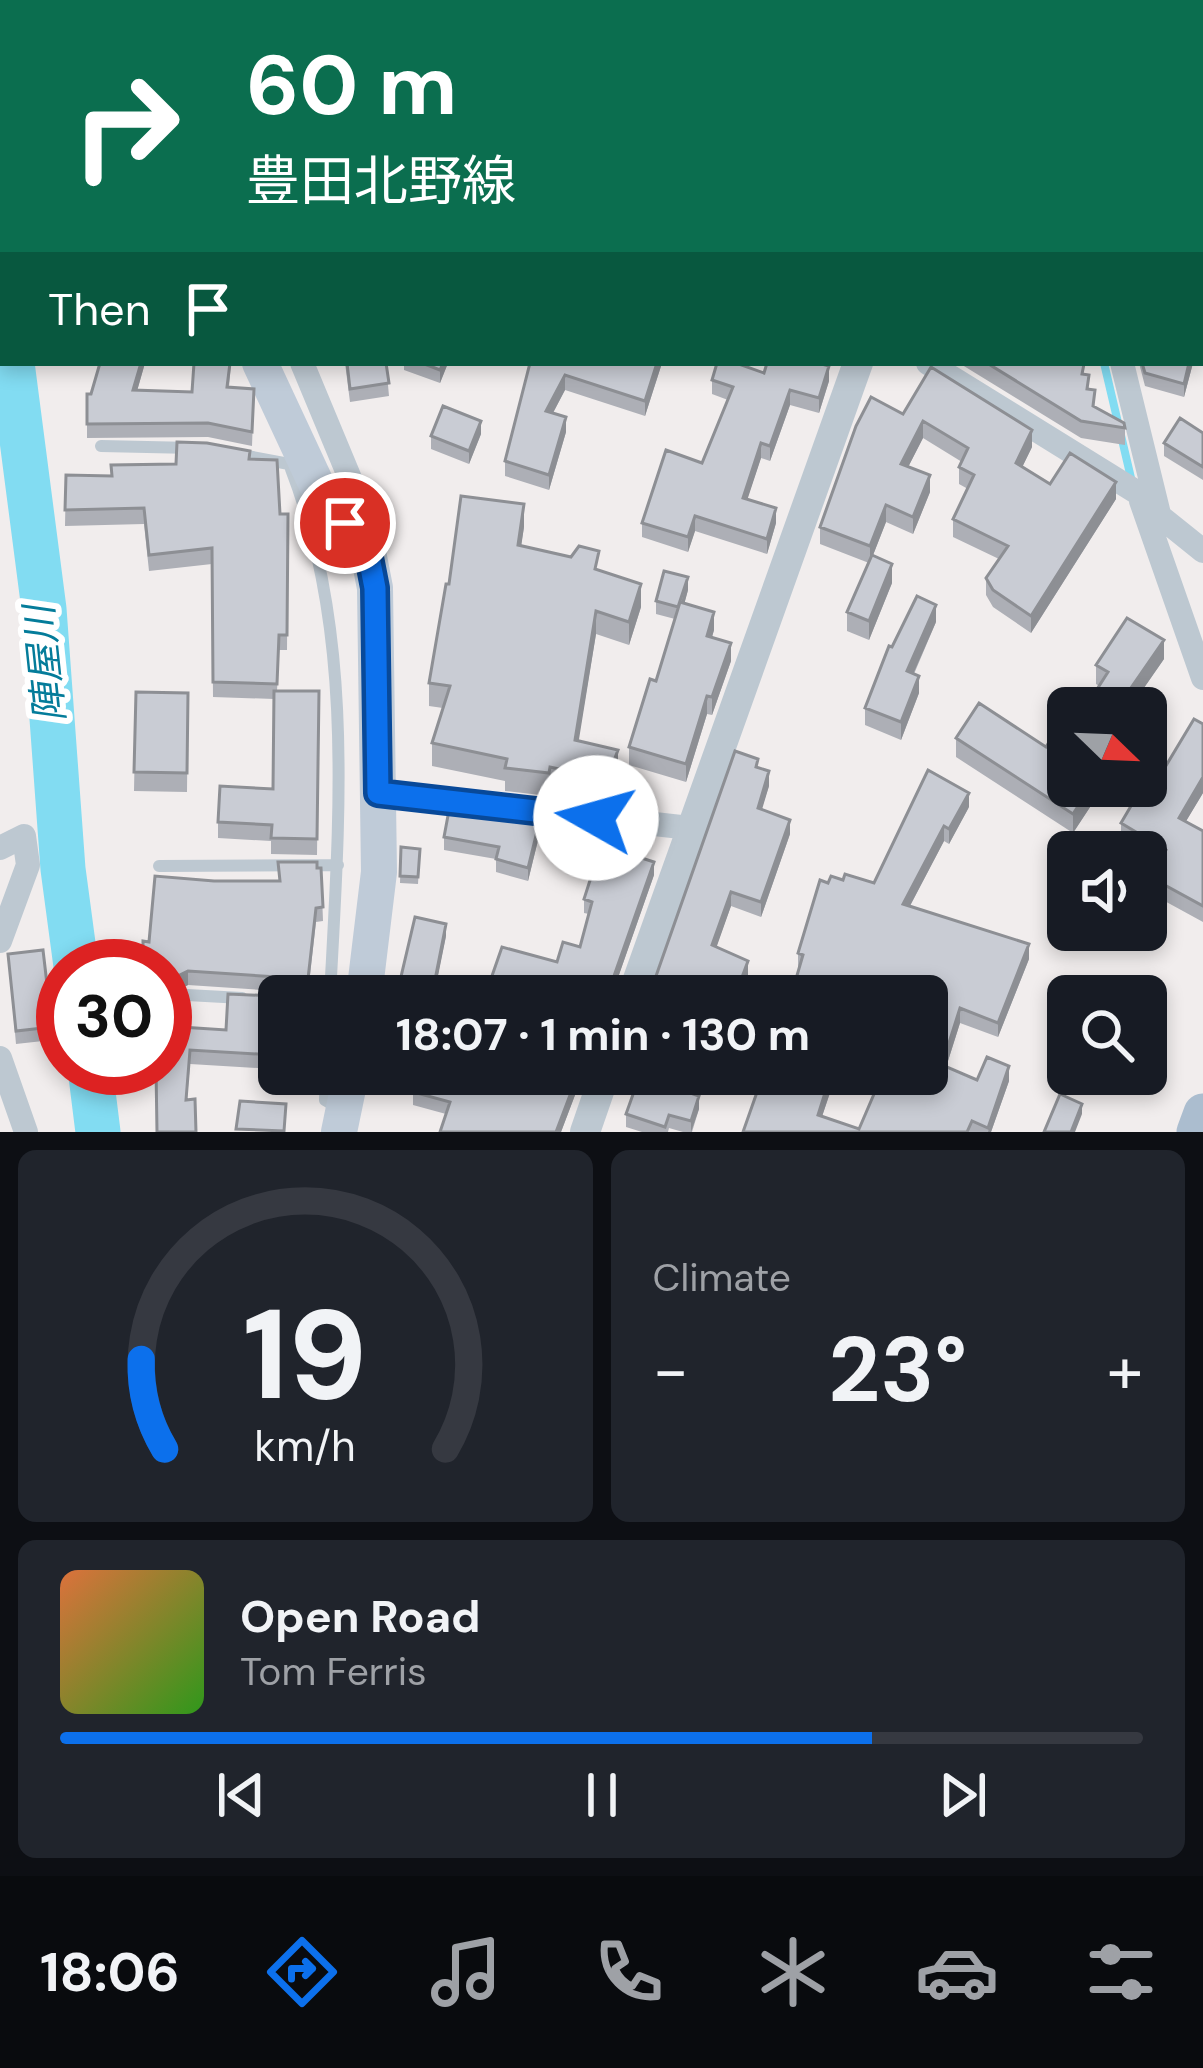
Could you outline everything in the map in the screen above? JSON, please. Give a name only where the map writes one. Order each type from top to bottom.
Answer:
[{"type":"main road","points":[[257,366],[321,494],[368,552],[375,588],[379,872],[367,975]]},
{"type":"main road","points":[[1196,1132],[1203,1112]]},
{"type":"street","points":[[303,366],[354,488],[368,552]]},
{"type":"street","points":[[639,975],[857,366]]},
{"type":"street","points":[[933,366],[1150,507],[1203,551]]},
{"type":"street","points":[[1123,366],[1150,507],[1203,678]]},
{"type":"street","points":[[378,793],[690,828]]},
{"type":"street","points":[[0,848],[24,836],[28,865],[0,941]]},
{"type":"street","points":[[0,1058],[26,1132]]},
{"type":"street","points":[[585,1132],[598,1095]]},
{"type":"lane","points":[[257,366],[312,525],[322,575],[337,711],[338,865],[331,975]]},
{"type":"lane","points":[[101,446],[208,448]]},
{"type":"lane","points":[[228,452],[289,464]]},
{"type":"lane","points":[[158,866],[338,865]]},
{"type":"lane","points":[[192,995],[258,999]]},
{"type":"lane","points":[[325,1095],[341,1122]]},
{"type":"building","points":[[99,366],[140,366],[133,390],[192,392],[194,366],[230,366],[227,387],[254,389],[252,432],[208,423],[87,424],[87,394],[91,394]]},
{"type":"building","points":[[347,366],[386,366],[389,383],[350,389]]},
{"type":"building","points":[[529,366],[656,366],[645,401],[565,375],[546,411],[566,417],[549,475],[505,461]]},
{"type":"building","points":[[716,366],[744,366],[764,373],[766,366],[829,366],[819,398],[790,390],[770,446],[761,443],[743,498],[776,508],[767,539],[695,516],[688,537],[642,523],[666,450],[702,463],[733,387],[712,380]]},
{"type":"building","points":[[992,366],[1084,366],[1082,374],[1089,375],[1087,389],[1095,390],[1093,406],[1125,428],[1081,421]]},
{"type":"building","points":[[1143,366],[1188,366],[1184,384],[1145,373]]},
{"type":"building","points":[[931,367],[1032,430],[1016,463],[1050,484],[1070,453],[1116,482],[1031,616],[993,590],[986,578],[1008,546],[953,519],[974,475],[959,467],[968,448],[923,421],[901,464],[930,475],[913,517],[886,505],[870,546],[820,527],[871,397],[903,414]]},
{"type":"building","points":[[443,406],[481,421],[469,451],[431,436]]},
{"type":"building","points":[[1180,418],[1203,433],[1203,467],[1164,443]]},
{"type":"building","points":[[177,442],[207,443],[250,451],[249,459],[277,460],[280,514],[288,514],[287,635],[279,635],[277,684],[213,682],[212,548],[149,555],[144,508],[65,510],[66,475],[112,476],[111,465],[176,464]]},
{"type":"building","points":[[461,496],[524,504],[518,545],[571,557],[579,546],[599,551],[595,569],[641,584],[629,622],[596,611],[575,740],[618,750],[607,779],[550,767],[549,773],[505,768],[507,759],[432,743],[450,686],[429,683]]},
{"type":"building","points":[[872,555],[892,564],[869,621],[847,612]]},
{"type":"building","points":[[664,571],[688,577],[678,607],[656,601]]},
{"type":"building","points":[[917,596],[936,605],[907,671],[919,676],[901,722],[865,708],[889,646]]},
{"type":"building","points":[[680,602],[714,612],[707,636],[731,643],[712,697],[707,696],[686,764],[629,747]]},
{"type":"building","points":[[1127,618],[1164,640],[1132,687],[1098,687],[1108,672],[1096,665]]},
{"type":"building","points":[[274,691],[319,691],[317,839],[271,838],[272,825],[218,822],[220,786],[273,789]]},
{"type":"building","points":[[136,692],[188,693],[187,773],[134,772]]},
{"type":"building","points":[[979,703],[1047,745],[1047,797],[956,738]]},
{"type":"building","points":[[1194,719],[1203,724],[1203,777],[1179,818],[1203,831],[1203,906],[1167,886],[1167,831],[1134,831],[1121,823],[1130,807],[1167,807],[1167,764]]},
{"type":"building","points":[[735,751],[758,759],[756,767],[769,771],[758,808],[790,820],[761,902],[731,892],[712,945],[748,961],[743,975],[656,975]]},
{"type":"building","points":[[928,770],[969,793],[949,829],[944,826],[903,904],[1029,944],[998,1023],[960,1008],[948,1046],[948,975],[797,975],[803,955],[798,953],[820,880],[828,883],[831,876],[843,880],[845,874],[874,883]]},
{"type":"building","points":[[450,805],[541,815],[528,868],[496,859],[499,847],[444,837]]},
{"type":"building","points":[[401,847],[420,849],[418,877],[400,876]]},
{"type":"building","points":[[614,849],[654,862],[614,975],[492,975],[502,947],[557,962],[563,942],[580,947],[592,902],[584,899],[593,871],[605,874]]},
{"type":"building","points":[[278,862],[317,862],[321,868],[323,907],[316,908],[308,975],[192,971],[192,939],[149,939],[155,876],[280,881]]},
{"type":"building","points":[[415,917],[446,924],[436,975],[401,975]]},
{"type":"building","points":[[36,951],[36,1029],[16,1031],[8,954]]},
{"type":"building","points":[[228,994],[258,995],[258,1054],[192,1050],[192,1028],[226,1030]]},
{"type":"building","points":[[987,1057],[1009,1066],[988,1128],[972,1121],[967,1132],[743,1132],[756,1095],[824,1095],[818,1115],[859,1129],[874,1095],[948,1095],[948,1068],[977,1080]]},
{"type":"building","points":[[156,1095],[195,1099],[196,1132],[157,1132]]},
{"type":"building","points":[[424,1095],[570,1095],[556,1132],[440,1132],[450,1102]]},
{"type":"building","points":[[633,1095],[699,1096],[691,1121],[669,1115],[665,1127],[626,1114]]},
{"type":"building","points":[[1060,1095],[1082,1104],[1071,1132],[1044,1132]]},
{"type":"building","points":[[240,1101],[286,1104],[284,1131],[236,1129]]},
{"type":"waterway","name":"陣屋川","points":[[12,366],[44,609],[72,939]]},
{"type":"waterway","points":[[1105,366],[1131,478]]},
{"type":"waterway","name":"陣屋川","points":[[93,1095],[98,1132]]},
{"type":"route","points":[[345,523],[368,552],[375,588],[378,793],[596,818]]}]
